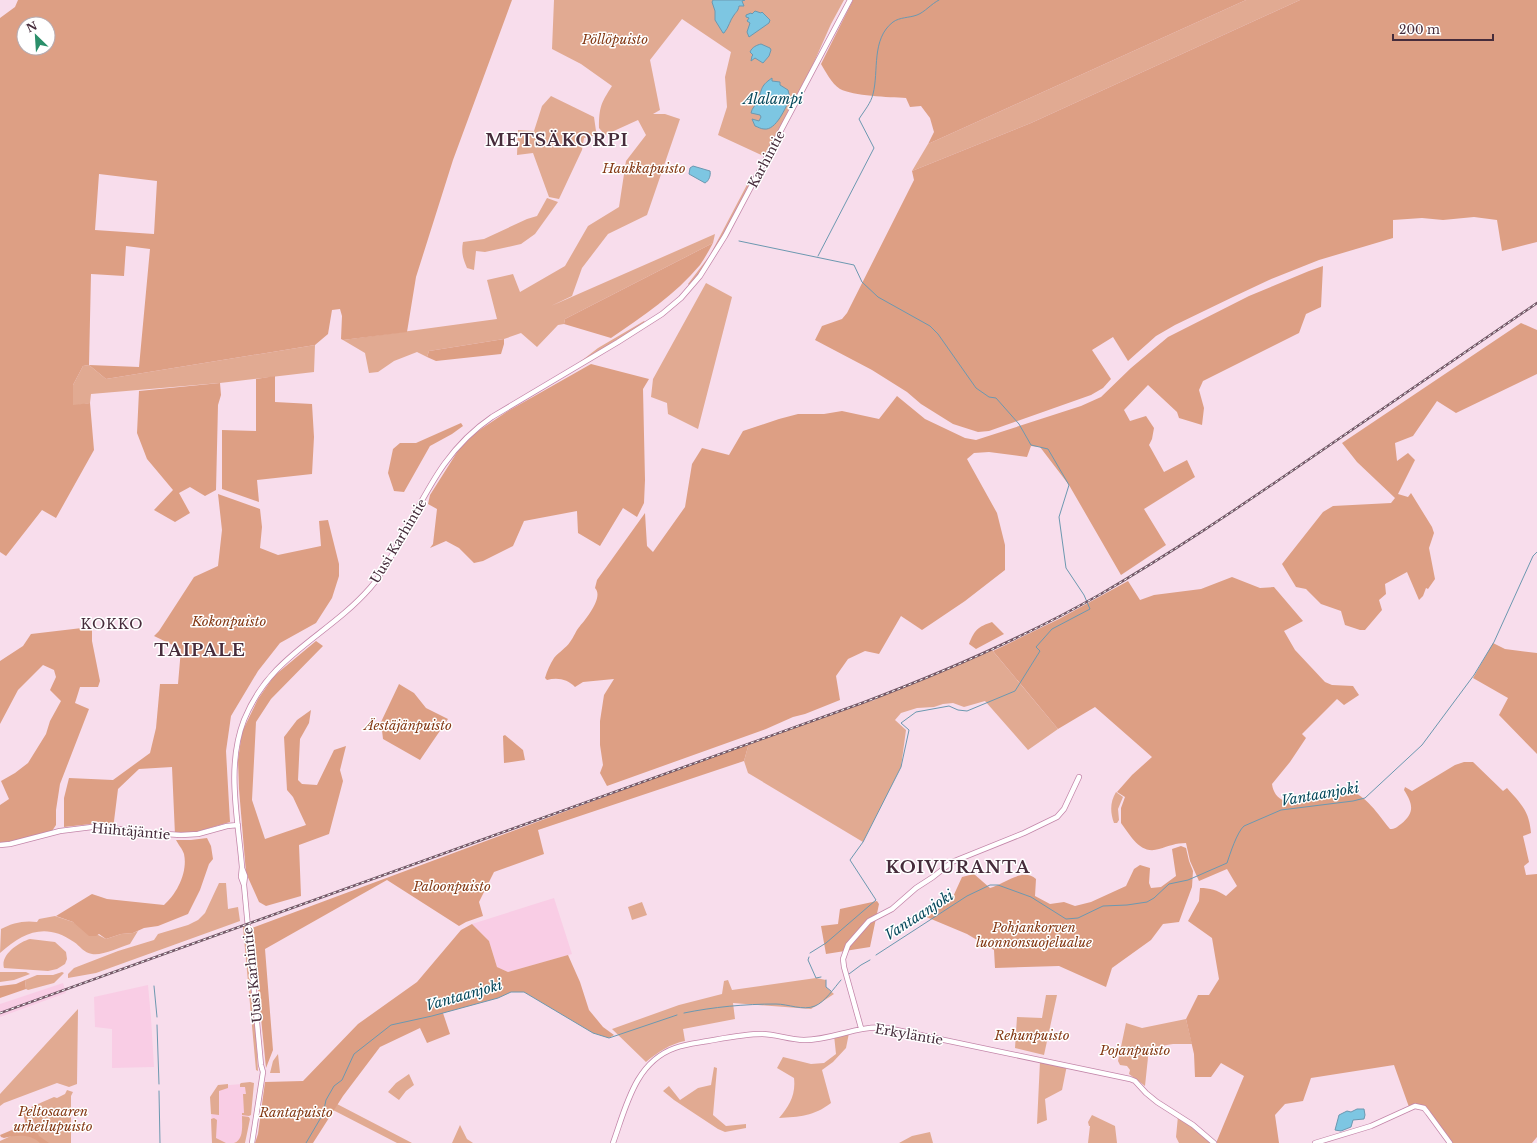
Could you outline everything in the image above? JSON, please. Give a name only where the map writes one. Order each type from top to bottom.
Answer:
[{"type":"street","name":"Karhintie","points":[[668,309],[681,298],[700,276],[726,236],[850,0]]},
{"type":"street","name":"Uusi Karhintie","points":[[252,1143],[261,1080],[259,1072],[260,1065],[244,885],[245,876],[242,867],[234,780],[235,761],[240,732],[254,699],[261,687],[280,665],[345,612],[376,580],[396,548],[438,473],[450,455],[473,430],[492,417],[654,320],[668,309]]},
{"type":"street","points":[[861,1028],[844,967],[843,959],[848,945],[869,921],[892,909],[916,888],[952,862],[1024,834],[1057,817],[1064,809],[1079,777]]},
{"type":"street","name":"Hiihtäjäntie","points":[[0,845],[10,844],[60,831],[92,826],[135,832],[181,835],[198,834],[227,826],[238,825]]},
{"type":"street","name":"Erkyläntie","points":[[613,1143],[631,1094],[640,1076],[655,1060],[666,1052],[686,1045],[751,1035],[763,1034],[812,1040],[874,1026],[1130,1079],[1135,1081],[1157,1102],[1193,1125],[1214,1143]]},
{"type":"street","points":[[1315,1143],[1371,1126],[1415,1106],[1424,1108],[1450,1143]]},
{"type":"shaded area","points":[[554,898],[572,954],[508,972],[497,967],[489,941],[472,924]]},
{"type":"shaded area","points":[[63,983],[66,993],[0,1017],[0,1004]]},
{"type":"shaded area","points":[[148,985],[154,1067],[112,1068],[112,1029],[95,1027],[94,997]]},
{"type":"shaded area","points":[[253,1083],[244,1143],[212,1143],[211,1098],[218,1086]]},
{"type":"green space","points":[[18,0],[512,0],[453,160],[416,277],[407,332],[343,340],[341,339],[342,316],[340,309],[332,310],[328,334],[315,345],[106,379],[89,365],[83,366],[73,385],[73,405],[90,403],[94,450],[56,518],[42,510],[6,556],[0,552],[0,18],[15,7]],"holes":[[[99,174],[157,181],[154,234],[95,230]],[[126,246],[150,249],[139,367],[89,365],[91,274],[124,276]]]},
{"type":"green space","points":[[554,0],[844,0],[831,24],[795,105],[768,158],[718,135],[727,107],[725,77],[731,52],[682,19],[650,60],[660,110],[653,114],[665,114],[680,119],[647,215],[608,234],[582,268],[572,296],[551,306],[715,234],[713,243],[565,319],[564,324],[558,325],[537,347],[521,333],[504,339],[429,351],[427,357],[417,352],[394,361],[378,372],[369,373],[365,353],[343,340],[497,319],[487,280],[513,274],[520,292],[565,266],[588,226],[619,207],[626,161],[646,135],[638,120],[605,135],[599,128],[601,106],[612,86],[581,64],[552,49]]},
{"type":"green space","points":[[853,0],[1246,0],[928,144],[934,132],[930,118],[921,106],[910,107],[906,98],[862,95],[840,89],[831,81],[821,64]]},
{"type":"green space","points":[[1246,0],[1300,0],[1031,123],[912,171],[928,144]]},
{"type":"green space","points":[[1300,0],[1537,0],[1537,242],[1502,251],[1497,220],[1474,217],[1443,220],[1422,218],[1393,220],[1393,238],[1319,260],[1269,280],[1175,325],[1156,336],[1128,361],[1113,337],[1092,350],[1111,379],[1103,388],[1091,395],[989,431],[978,432],[953,424],[872,370],[815,340],[822,326],[842,319],[847,313],[914,180],[912,171],[1031,123]]},
{"type":"green space","points":[[551,96],[594,117],[596,131],[599,134],[584,138],[582,150],[559,199],[549,197],[533,153],[517,155],[518,130],[534,131],[542,106]]},
{"type":"green space","points":[[750,179],[752,180],[713,254],[690,286],[688,284],[710,255]]},
{"type":"green space","points":[[547,198],[558,202],[535,234],[521,244],[485,252],[476,251],[474,270],[467,268],[464,262],[462,249],[463,242],[484,239],[527,219],[537,216]]},
{"type":"green space","points":[[713,243],[700,265],[691,276],[646,313],[611,338],[564,324],[565,319]]},
{"type":"green space","points":[[1323,266],[1321,307],[1306,314],[1299,333],[1203,381],[1199,390],[1204,408],[1202,425],[1179,418],[1177,412],[1148,385],[1124,410],[1130,421],[1146,416],[1154,428],[1149,445],[1164,472],[1187,460],[1195,477],[1144,509],[1166,545],[1121,575],[1069,485],[1040,447],[1031,446],[1027,457],[989,452],[974,453],[967,459],[997,513],[1005,545],[1005,570],[965,601],[922,630],[901,616],[879,654],[865,651],[848,659],[836,676],[840,700],[805,714],[793,717],[766,729],[607,786],[600,773],[603,765],[600,745],[600,721],[604,695],[614,679],[583,682],[575,687],[562,679],[547,680],[545,678],[554,658],[573,638],[577,629],[593,608],[597,597],[595,588],[597,580],[645,513],[647,546],[653,552],[685,507],[692,464],[702,448],[729,455],[743,431],[798,414],[824,414],[842,411],[879,419],[897,396],[925,419],[965,438],[976,440],[1081,406],[1101,397],[1131,368],[1168,337],[1249,296]]},
{"type":"green space","points":[[706,283],[732,297],[698,429],[668,414],[667,403],[651,397],[653,379]]},
{"type":"green space","points":[[644,321],[645,322],[640,327],[576,365],[598,348]]},
{"type":"green space","points":[[1521,323],[1537,330],[1537,374],[1456,413],[1437,401],[1413,436],[1395,443],[1397,461],[1408,453],[1415,460],[1398,494],[1408,497],[1411,493],[1432,527],[1434,533],[1429,548],[1435,579],[1428,589],[1426,588],[1423,596],[1419,600],[1407,572],[1385,584],[1386,594],[1379,600],[1382,610],[1365,630],[1360,630],[1345,625],[1341,611],[1321,604],[1306,589],[1296,587],[1282,564],[1323,512],[1333,506],[1391,503],[1395,498],[1357,462],[1342,443]]},
{"type":"green space","points":[[504,339],[501,354],[436,361],[427,357],[429,351]]},
{"type":"green space","points":[[315,345],[314,372],[220,383],[91,394],[90,403],[73,406],[73,385],[83,366],[89,365],[106,379]]},
{"type":"green space","points":[[591,364],[649,379],[643,389],[645,480],[644,503],[637,517],[623,508],[600,546],[578,533],[577,511],[524,521],[513,546],[483,561],[474,563],[459,548],[446,541],[430,548],[433,544],[437,509],[428,504],[430,495],[461,446],[475,433],[508,411]]},
{"type":"green space","points":[[275,376],[275,402],[312,404],[314,437],[312,474],[257,480],[259,502],[222,489],[222,430],[256,431],[256,379]]},
{"type":"green space","points":[[220,383],[221,395],[218,405],[216,490],[205,496],[190,487],[179,493],[190,513],[175,522],[154,510],[173,490],[147,459],[137,433],[139,391]]},
{"type":"green space","points":[[461,423],[463,426],[430,446],[404,492],[394,491],[388,473],[393,449],[400,443],[416,443]]},
{"type":"green space","name":"Kokonpuisto","points":[[218,494],[260,509],[262,527],[260,548],[278,555],[321,546],[319,521],[328,520],[339,564],[339,576],[332,598],[316,623],[280,643],[258,671],[231,716],[226,751],[230,822],[196,832],[175,835],[172,767],[139,769],[118,789],[113,829],[100,823],[64,827],[64,798],[69,778],[113,780],[150,753],[156,728],[160,684],[178,684],[181,649],[154,636],[159,631],[194,577],[218,566],[222,530]]},
{"type":"green space","points":[[1232,577],[1260,588],[1274,587],[1303,621],[1284,631],[1295,650],[1325,682],[1332,685],[1353,686],[1359,695],[1344,705],[1337,699],[1302,734],[1306,738],[1290,762],[1272,784],[1274,792],[1280,798],[1285,801],[1347,789],[1354,792],[1366,801],[1390,829],[1393,829],[1406,820],[1409,816],[1411,804],[1404,790],[1405,787],[1412,791],[1455,765],[1464,762],[1473,762],[1503,791],[1507,788],[1524,809],[1529,819],[1531,833],[1523,836],[1529,862],[1524,866],[1526,875],[1537,874],[1537,1137],[1532,1143],[1451,1143],[1424,1107],[1409,1107],[1394,1065],[1311,1078],[1303,1101],[1285,1104],[1275,1115],[1279,1143],[1216,1143],[1244,1076],[1221,1063],[1211,1077],[1195,1077],[1194,1054],[1186,1019],[1198,995],[1209,995],[1219,979],[1212,938],[1188,921],[1199,901],[1200,888],[1207,888],[1220,892],[1226,896],[1237,886],[1227,869],[1199,881],[1190,861],[1186,843],[1152,850],[1141,847],[1132,839],[1121,823],[1121,808],[1125,797],[1117,792],[1132,775],[1152,757],[1095,707],[1058,729],[993,651],[1059,619],[1128,581],[1140,600],[1154,595],[1201,589]]},
{"type":"green space","points":[[992,622],[1004,634],[976,649],[969,644],[973,635],[978,629],[983,625]]},
{"type":"green space","points":[[82,628],[92,630],[92,641],[100,681],[98,687],[80,687],[75,703],[89,709],[60,784],[56,810],[56,825],[52,831],[0,843],[0,805],[9,799],[1,781],[28,763],[46,734],[50,721],[61,701],[50,690],[56,677],[54,670],[43,665],[18,690],[0,724],[0,661],[23,646],[31,634]]},
{"type":"green space","points":[[316,641],[323,646],[271,699],[256,722],[252,800],[265,839],[306,825],[293,797],[287,790],[284,737],[297,720],[311,710],[309,723],[300,739],[298,780],[302,784],[317,785],[334,750],[346,746],[340,770],[343,781],[329,834],[299,845],[301,896],[266,906],[259,902],[246,873],[238,760],[242,732],[258,699],[274,676]]},
{"type":"green space","points":[[1493,643],[1505,649],[1537,653],[1537,754],[1499,715],[1508,698],[1473,678]]},
{"type":"green space","points":[[992,650],[1058,729],[1028,750],[985,701],[964,707],[953,703],[943,704],[934,707],[917,708],[901,713],[895,720],[906,730],[901,767],[863,842],[748,773],[744,761],[749,743],[862,703],[875,700],[876,697]]},
{"type":"green space","name":"Äestäjänpuisto","points":[[399,684],[414,693],[426,708],[448,719],[420,760],[383,739],[381,722]]},
{"type":"green space","points":[[505,735],[523,750],[525,760],[504,763],[503,736]]},
{"type":"green space","name":"Paloonpuisto","points":[[749,743],[744,761],[538,830],[544,854],[494,872],[479,902],[483,916],[459,926],[387,880],[265,949],[273,1050],[266,1068],[252,928]]},
{"type":"green space","points":[[1116,792],[1123,797],[1118,809],[1119,820],[1117,823],[1114,823],[1111,807]]},
{"type":"green space","points":[[207,838],[211,846],[213,859],[209,864],[200,890],[188,914],[158,926],[144,928],[133,933],[121,934],[106,939],[99,934],[96,936],[89,936],[73,922],[56,916],[92,894],[107,899],[164,905],[177,889],[183,875],[185,861],[184,854],[176,840]]},
{"type":"green space","name":"Pohjankorven luonnonsuojelualue","points":[[1181,846],[1186,848],[1193,871],[1192,887],[1179,922],[1163,924],[1151,940],[1112,968],[1106,987],[1059,966],[995,968],[994,950],[967,934],[924,916],[952,899],[962,877],[974,874],[990,888],[1019,876],[1031,876],[1036,879],[1035,896],[1050,904],[1064,902],[1075,906],[1091,902],[1126,886],[1134,869],[1140,865],[1150,868],[1149,883],[1151,888],[1161,887],[1176,876],[1172,849]]},
{"type":"green space","points":[[219,883],[226,883],[228,909],[238,907],[240,921],[96,973],[68,978],[68,974],[74,968],[118,951],[154,940],[158,934],[188,925],[198,920],[205,913]]},
{"type":"green space","points":[[877,901],[879,904],[870,947],[826,954],[821,926],[838,924],[840,909]]},
{"type":"green space","points":[[642,902],[647,915],[632,920],[628,907]]},
{"type":"green space","points":[[55,916],[73,922],[106,939],[121,934],[138,931],[130,944],[101,954],[84,951],[64,936],[54,932],[44,931],[26,935],[0,953],[1,929],[18,922],[37,922],[39,919]]},
{"type":"green space","name":"Rantapuisto","points":[[472,924],[489,941],[497,967],[508,972],[568,955],[580,982],[589,1010],[603,1027],[614,1035],[609,1038],[593,1033],[524,992],[511,992],[498,998],[443,1013],[450,1034],[427,1043],[420,1028],[380,1047],[343,1096],[313,1143],[255,1143],[258,1134],[265,1082],[303,1081],[358,1024],[417,982],[461,930]]},
{"type":"green space","points":[[246,926],[255,1018],[258,1071],[256,1070],[243,927]]},
{"type":"green space","points":[[30,939],[55,942],[66,952],[67,959],[65,964],[57,969],[48,971],[4,968],[5,958],[11,950]]},
{"type":"green space","points":[[0,972],[26,972],[30,974],[14,980],[0,982]]},
{"type":"green space","points":[[62,972],[64,973],[54,983],[28,990],[26,989],[25,980],[37,975],[53,975]]},
{"type":"green space","points":[[816,978],[826,980],[826,987],[834,994],[811,1009],[733,1003],[735,1019],[683,1029],[685,1041],[664,1049],[646,1062],[612,1029],[679,1005],[722,994],[724,981],[728,980],[732,990]]},
{"type":"green space","points":[[25,980],[26,989],[0,998],[0,986],[16,984]]},
{"type":"green space","name":"Rehunpuisto","points":[[1046,995],[1057,995],[1044,1055],[1015,1048],[1017,1017],[1042,1018]]},
{"type":"green space","points":[[78,1009],[77,1084],[69,1087],[57,1083],[4,1103],[0,1106],[0,1094]]},
{"type":"green space","name":"Pojanpuisto","points":[[1186,1019],[1192,1044],[1173,1044],[1149,1048],[1145,1086],[1129,1074],[1130,1070],[1127,1066],[1120,1065],[1118,1061],[1126,1023],[1142,1028]]},
{"type":"green space","points":[[849,1033],[846,1048],[833,1062],[822,1070],[831,1103],[819,1111],[806,1115],[779,1118],[791,1100],[794,1090],[794,1078],[777,1068],[783,1057],[811,1064],[824,1063],[836,1054],[834,1035]]},
{"type":"green space","points":[[278,1054],[280,1073],[270,1073],[273,1061]]},
{"type":"green space","points":[[1040,1061],[1067,1065],[1062,1090],[1045,1099],[1047,1120],[1037,1124]]},
{"type":"green space","points":[[714,1067],[717,1068],[713,1115],[726,1126],[746,1124],[746,1128],[725,1132],[718,1129],[663,1091],[669,1086],[680,1100],[698,1088],[711,1085]]},
{"type":"green space","points":[[409,1074],[414,1085],[406,1091],[399,1100],[388,1092],[396,1083]]},
{"type":"green space","points":[[250,1082],[254,1083],[251,1115],[249,1116],[242,1115],[242,1113],[244,1113],[243,1094],[246,1094],[245,1087],[240,1087],[240,1084]]},
{"type":"green space","points":[[228,1084],[228,1088],[219,1091],[219,1115],[211,1114],[210,1097],[218,1085]]},
{"type":"green space","name":"Peltosaaren urheilupuisto","points":[[67,1090],[73,1092],[71,1096],[71,1143],[0,1143],[0,1141],[35,1125],[29,1112],[32,1109],[31,1107],[54,1097],[57,1098],[65,1094]]},
{"type":"green space","points":[[337,1104],[412,1143],[397,1143],[333,1110]]},
{"type":"green space","points":[[26,1112],[29,1115],[39,1136],[49,1143],[40,1143],[32,1138],[23,1136],[1,1137],[0,1135],[24,1125],[25,1121],[23,1114]]},
{"type":"green space","points":[[1092,1115],[1115,1126],[1117,1143],[1088,1143],[1090,1126],[1088,1122]]},
{"type":"green space","points":[[242,1116],[249,1117],[250,1119],[245,1143],[234,1143],[241,1136]]},
{"type":"green space","points":[[1178,1116],[1215,1143],[1179,1143],[1176,1137]]},
{"type":"green space","points":[[214,1118],[217,1120],[216,1138],[226,1143],[212,1143],[211,1119]]},
{"type":"green space","points":[[460,1125],[467,1139],[473,1143],[452,1143]]},
{"type":"green space","points":[[930,1132],[933,1143],[899,1143],[912,1136]]},
{"type":"water","points":[[713,0],[745,0],[742,1],[744,6],[739,6],[724,33],[715,20]]},
{"type":"water","points":[[755,11],[762,12],[770,20],[769,23],[749,37],[747,32],[750,23],[747,21],[749,18],[746,17],[746,15],[752,14]]},
{"type":"water","points":[[761,44],[770,48],[771,50],[769,56],[763,63],[755,58],[751,61],[753,55],[750,52],[751,50],[755,46]]},
{"type":"water","name":"Alalampi","points":[[772,78],[772,81],[780,82],[780,85],[788,90],[790,98],[783,112],[773,126],[768,129],[763,129],[755,126],[752,119],[759,121],[761,117],[760,115],[751,113],[763,86]]},
{"type":"water","points":[[693,166],[710,171],[709,178],[705,183],[689,174],[690,168]]},
{"type":"water","points":[[1357,1109],[1364,1109],[1364,1119],[1353,1120],[1351,1127],[1341,1131],[1335,1130],[1339,1115],[1347,1111],[1351,1112]]},
{"type":"waterway","points":[[818,256],[874,148],[859,119],[869,104],[873,94],[877,56],[881,37],[893,22],[920,14],[939,0]]},
{"type":"waterway","points":[[739,241],[854,265],[862,282],[878,297],[930,326],[938,334],[976,388],[989,397],[996,398],[1019,424],[1031,445],[1048,449],[1069,485],[1059,517],[1066,568],[1084,595],[1090,609],[1052,629],[1036,647],[1040,651],[1015,691],[967,711],[958,710],[949,706],[916,712],[901,723],[909,730],[901,767],[863,842],[850,860],[876,900],[826,943],[810,953]]},
{"type":"waterway","name":"Vantaanjoki","points":[[876,955],[967,896],[990,885],[998,885],[1031,897],[1066,919],[1078,918],[1103,906],[1147,902],[1154,898],[1169,884],[1188,880],[1227,863],[1236,838],[1244,826],[1281,810],[1353,801],[1365,798],[1422,745],[1474,675],[1494,642],[1533,556],[1537,552]]},
{"type":"waterway","points":[[809,957],[808,960],[816,978],[821,977]]},
{"type":"waterway","name":"Vantaanjoki","points":[[849,974],[870,960]]},
{"type":"waterway","points":[[826,980],[826,987],[831,991]]},
{"type":"waterway","name":"Vantaanjoki","points":[[684,1013],[718,1008],[776,1004],[806,1008],[819,1004],[841,980]]},
{"type":"waterway","points":[[154,986],[157,1017]]},
{"type":"waterway","name":"Vantaanjoki","points":[[306,1143],[323,1114],[326,1100],[334,1086],[342,1080],[354,1054],[391,1025],[432,1016],[498,998],[511,992],[524,992],[593,1033],[609,1038],[677,1015]]},
{"type":"waterway","points":[[157,1025],[159,1084]]},
{"type":"waterway","points":[[159,1091],[160,1143]]},
{"type":"railway","points":[[0,1013],[862,703],[983,654],[1070,611],[1178,547],[1537,303]]},
{"type":"district","name":"METSÄKORPI","points":[[557,140]]},
{"type":"district","name":"KOKKO","points":[[112,624]]},
{"type":"district","name":"TAIPALE","points":[[200,650]]},
{"type":"district","name":"KOIVURANTA","points":[[958,867]]},
{"type":"park label","name":"Pöllöpuisto","points":[[615,39]]},
{"type":"park label","name":"Haukkapuisto","points":[[644,168]]}]
